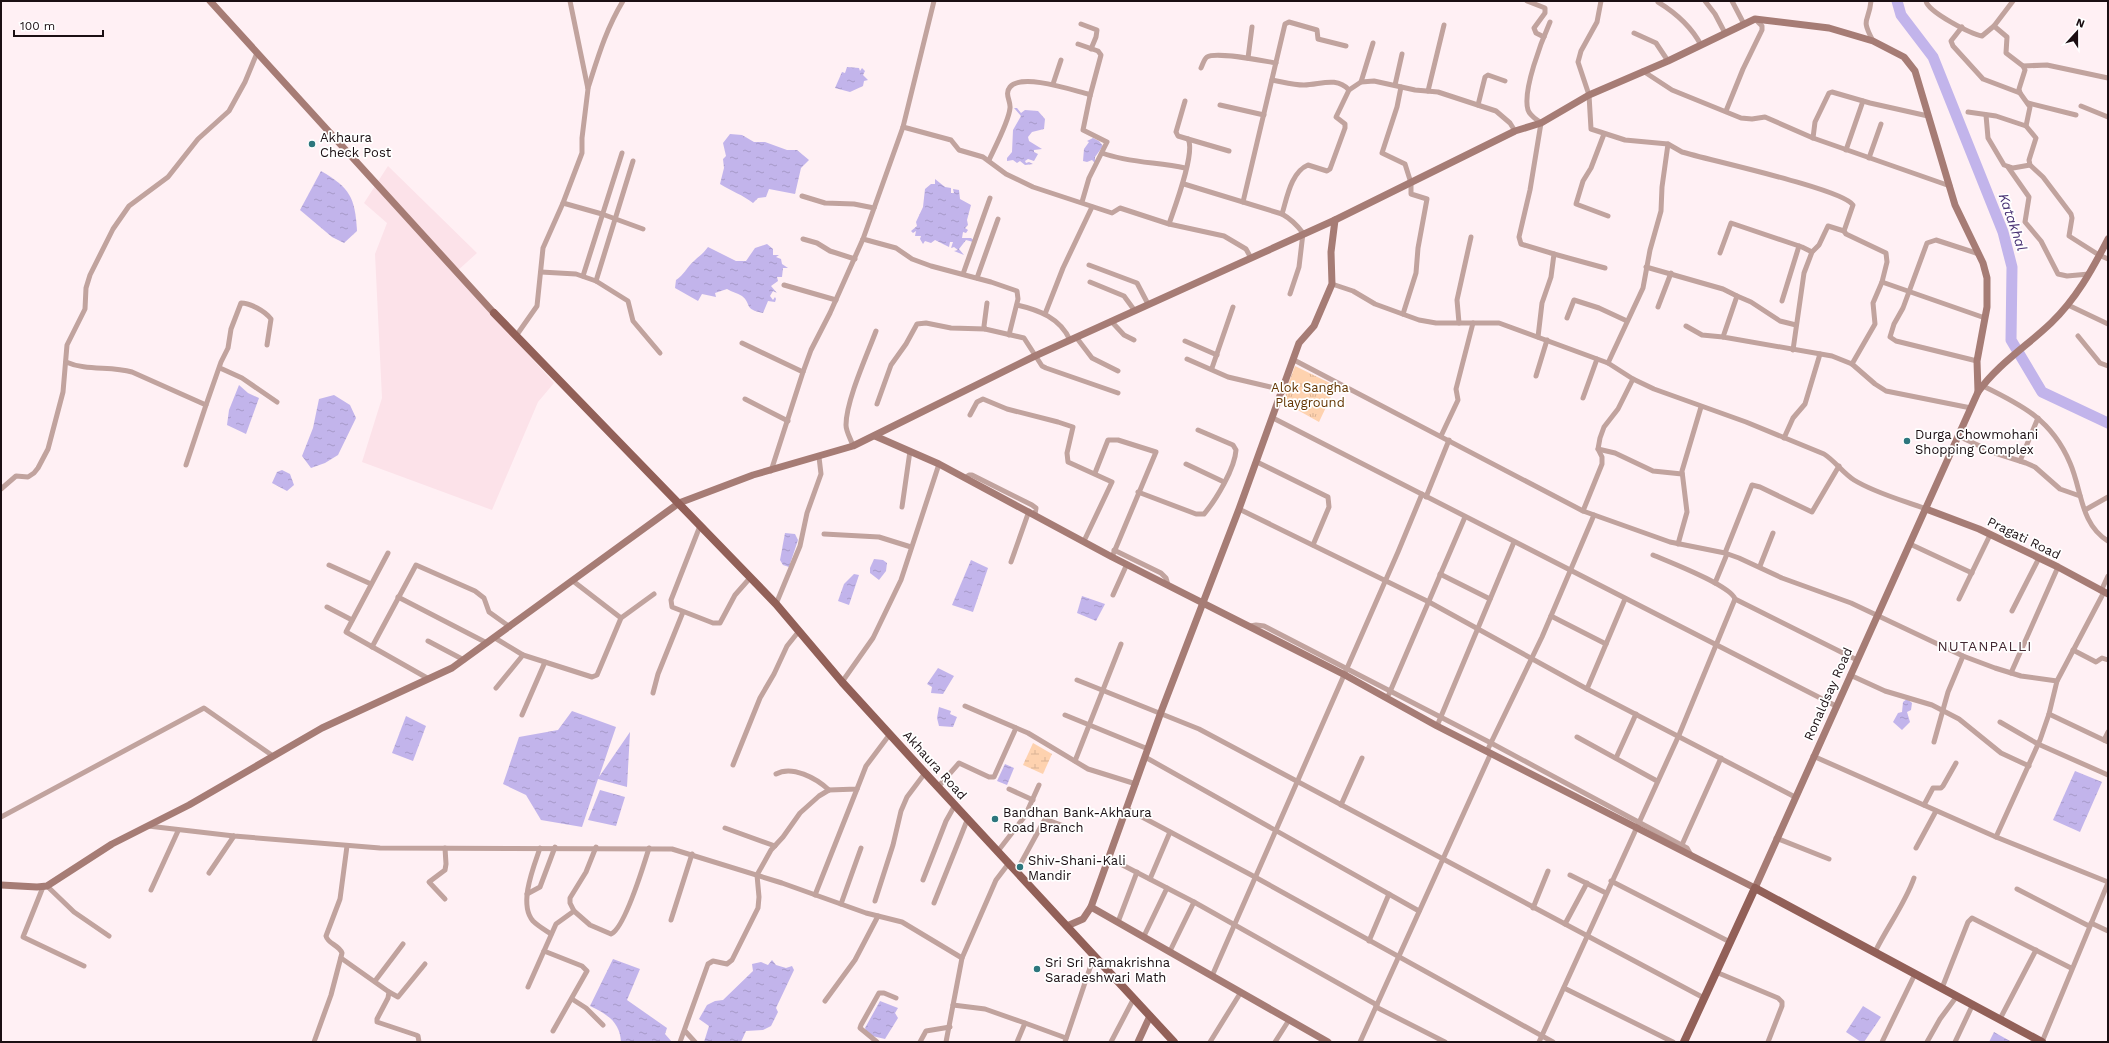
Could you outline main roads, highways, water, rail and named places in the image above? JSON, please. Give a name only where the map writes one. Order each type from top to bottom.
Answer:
[{"type":"main road","name":"Akhaura Road","points":[[494,313],[776,604],[842,682],[925,774],[968,818],[1016,872],[1174,1042]]},
{"type":"main road","name":"Ronaldsay Road","points":[[1684,1042],[1755,888],[2042,1042]]},
{"type":"water","points":[[847,67],[859,68],[860,71],[862,68],[865,71],[863,75],[868,80],[864,81],[863,86],[850,92],[835,88],[842,72],[845,73]]},
{"type":"water","points":[[1014,108],[1017,108],[1021,113],[1025,110],[1038,111],[1045,119],[1044,129],[1032,132],[1028,137],[1029,141],[1042,149],[1034,150],[1034,152],[1038,154],[1034,161],[1028,159],[1025,161],[1026,163],[1029,162],[1033,164],[1025,165],[1020,161],[1017,163],[1013,160],[1007,161],[1007,158],[1012,152],[1013,130],[1021,116]]},
{"type":"water","points":[[730,134],[742,135],[754,142],[765,142],[787,150],[797,150],[809,160],[801,168],[795,194],[769,189],[766,197],[758,198],[753,203],[720,184],[724,168],[723,159],[726,156],[723,143]]},
{"type":"water","points":[[1093,138],[1099,141],[1103,146],[1095,157],[1095,163],[1092,160],[1087,162],[1083,161],[1084,149],[1089,142],[1087,141]]},
{"type":"water","points":[[321,171],[345,188],[355,210],[357,231],[344,243],[332,237],[300,210]]},
{"type":"water","points":[[935,179],[945,187],[951,188],[951,193],[954,193],[953,189],[959,190],[960,199],[971,205],[967,220],[968,225],[965,228],[968,230],[966,233],[963,232],[962,238],[971,238],[977,243],[966,240],[959,249],[964,255],[954,251],[958,250],[954,247],[951,248],[953,242],[950,242],[949,247],[935,240],[931,243],[925,241],[923,244],[920,239],[921,236],[915,236],[916,231],[913,233],[911,231],[917,226],[916,222],[923,207],[925,189],[931,184],[935,184]]},
{"type":"water","points":[[767,244],[773,249],[773,255],[779,255],[776,257],[781,259],[782,264],[788,268],[783,268],[782,277],[777,277],[778,281],[771,286],[777,293],[773,291],[770,296],[773,300],[775,297],[776,299],[775,302],[768,301],[763,313],[750,308],[742,296],[727,289],[715,293],[716,297],[702,294],[698,301],[675,288],[676,280],[708,247],[736,261],[746,261],[755,248]]},
{"type":"water","points":[[239,385],[248,393],[259,398],[246,434],[227,425],[229,410]]},
{"type":"water","points":[[334,395],[350,405],[356,418],[338,455],[325,463],[311,468],[302,456],[313,428],[319,399]]},
{"type":"water","points":[[282,470],[290,474],[294,485],[287,491],[272,483],[277,472]]},
{"type":"water","points":[[785,533],[795,534],[798,540],[789,567],[783,565],[780,560]]},
{"type":"water","points":[[874,559],[883,560],[887,563],[886,571],[879,580],[870,573],[870,568]]},
{"type":"water","points":[[971,560],[988,568],[973,612],[952,605]]},
{"type":"water","points":[[854,574],[859,575],[849,605],[838,601],[844,584]]},
{"type":"water","points":[[1082,596],[1105,604],[1096,621],[1077,613]]},
{"type":"water","points":[[938,668],[954,676],[943,694],[931,693],[932,687],[927,684]]},
{"type":"water","points":[[1907,699],[1912,703],[1911,710],[1907,712],[1910,722],[1902,730],[1893,722],[1898,713],[1902,712],[1903,702]]},
{"type":"water","points":[[939,707],[951,711],[950,714],[957,717],[953,727],[939,726],[937,718]]},
{"type":"water","points":[[572,711],[616,727],[599,777],[630,732],[627,787],[598,779],[582,827],[541,820],[526,795],[503,784],[519,737],[558,730]]},
{"type":"water","points":[[406,716],[426,726],[413,761],[392,753]]},
{"type":"water","points":[[1005,764],[1014,768],[1007,785],[997,781]]},
{"type":"water","points":[[2075,771],[2102,782],[2080,832],[2053,820]]},
{"type":"water","points":[[600,790],[625,797],[616,826],[588,820]]},
{"type":"water","points":[[613,959],[640,969],[627,1000],[667,1028],[665,1034],[672,1042],[621,1042],[618,1029],[612,1020],[602,1012],[590,1006]]},
{"type":"water","points":[[772,960],[776,965],[786,968],[792,966],[794,970],[776,1008],[778,1012],[771,1026],[763,1030],[746,1031],[741,1042],[704,1042],[709,1026],[699,1019],[707,1005],[715,1001],[723,1000],[753,971],[752,964],[761,962],[768,965]]},
{"type":"water","points":[[880,1001],[898,1008],[895,1013],[898,1018],[885,1039],[868,1035],[865,1028]]},
{"type":"water","points":[[1863,1006],[1881,1017],[1864,1042],[1861,1042],[1846,1032]]},
{"type":"water","points":[[1994,1032],[2010,1041],[1989,1042]]},
{"type":"waterway","name":"Katakhal","points":[[1897,1],[1901,15],[1933,57],[2003,232],[2012,267],[2011,340],[2042,392],[2108,423]]},
{"type":"place","name":"Akhaura Check Post","points":[[312,144]]},
{"type":"place","name":"Durga Chowmohani Shopping Complex","points":[[1907,441]]},
{"type":"place","name":"Bandhan Bank-Akhaura Road Branch","points":[[995,819]]},
{"type":"place","name":"Shiv-Shani-Kali Mandir","points":[[1020,867]]},
{"type":"place","name":"Sri Sri Ramakrishna Saradeshwari Math","points":[[1037,969]]},
{"type":"district","name":"NUTANPALLI","points":[[1985,646]]},
{"type":"park label","name":"Alok Sangha Playground","points":[[1310,394]]}]
